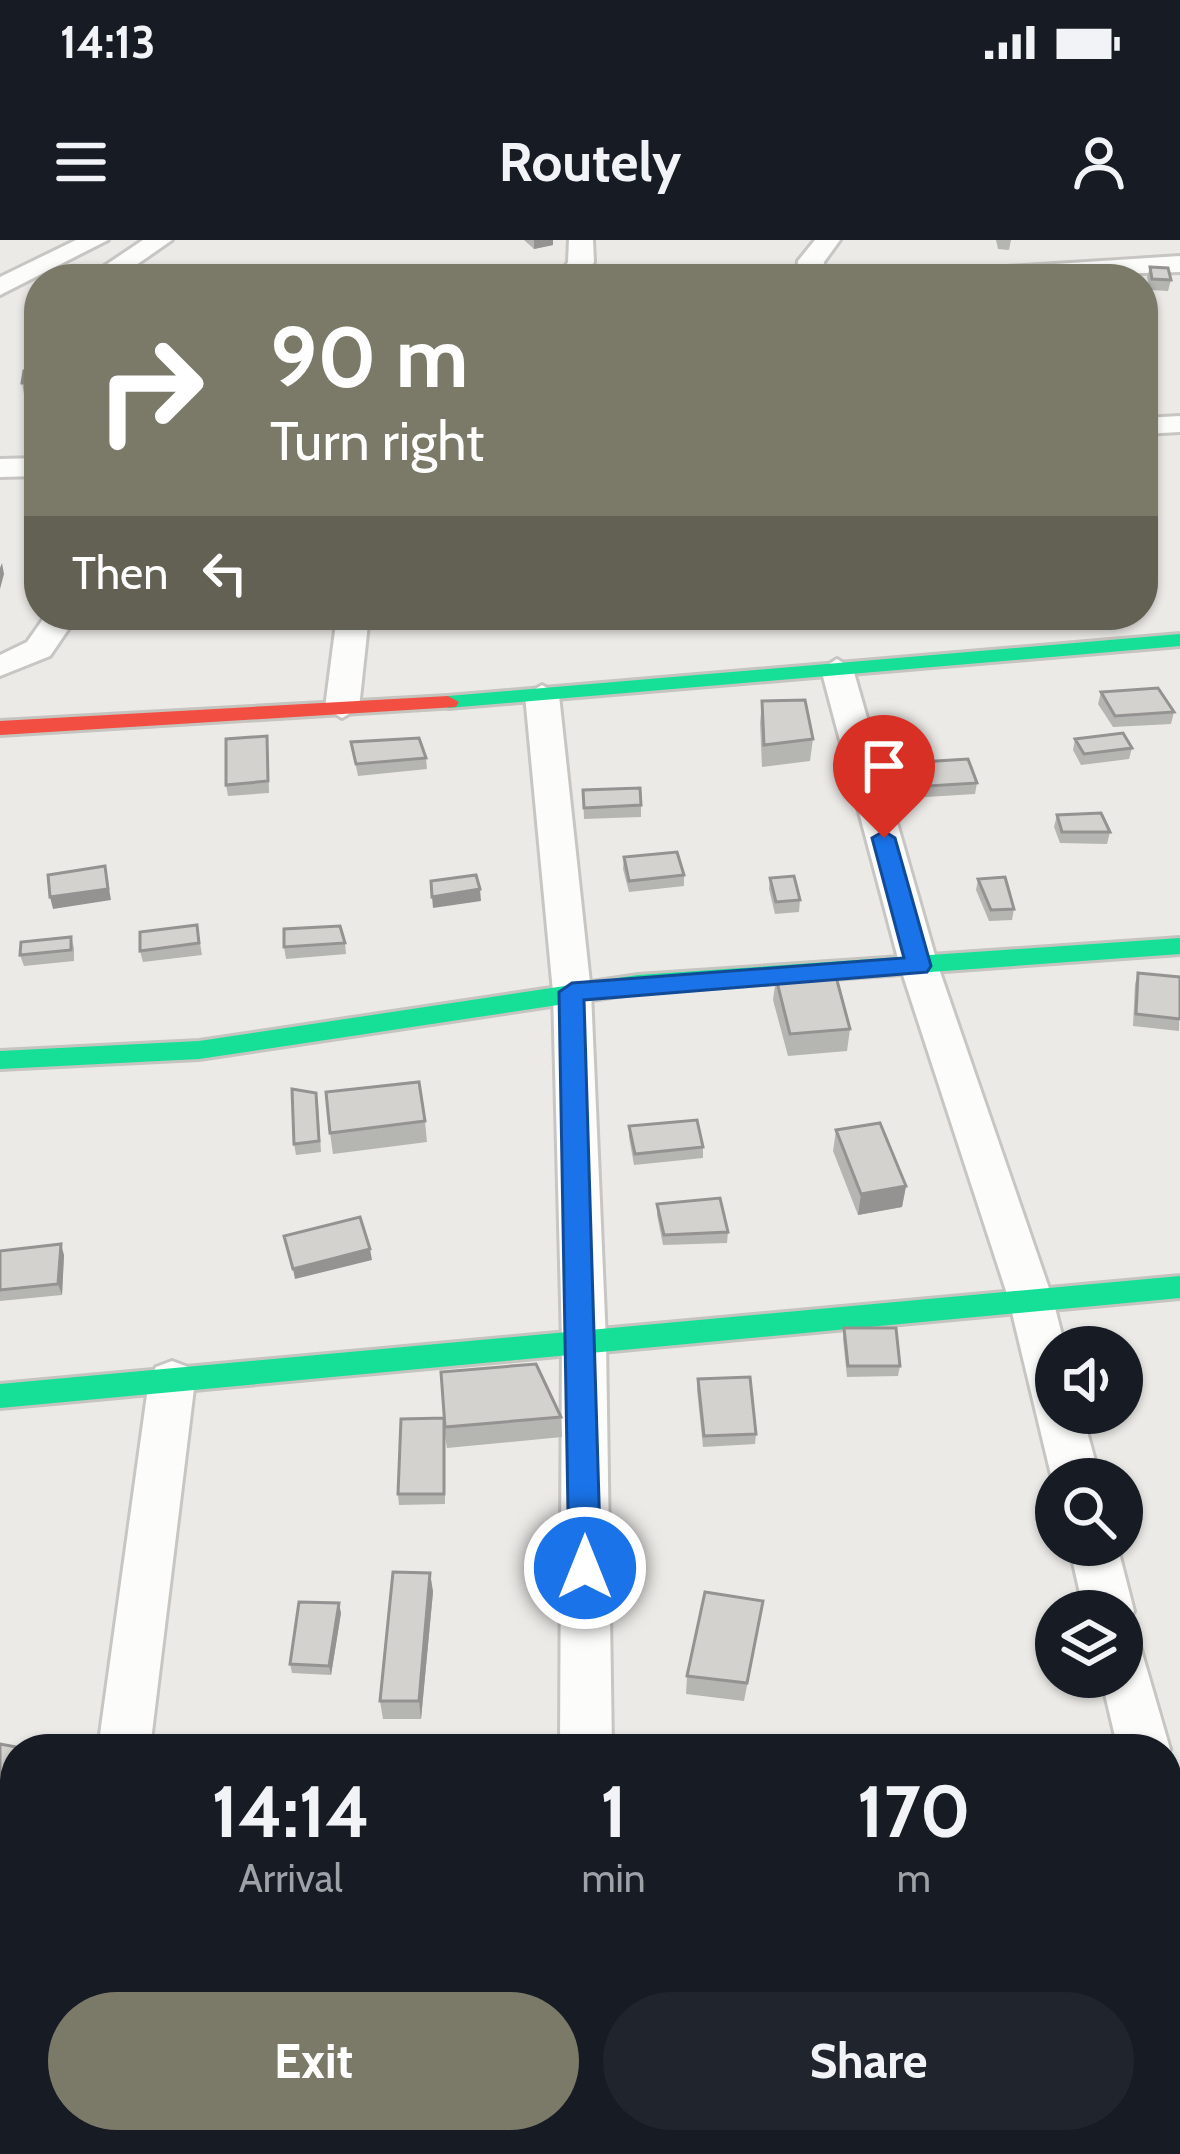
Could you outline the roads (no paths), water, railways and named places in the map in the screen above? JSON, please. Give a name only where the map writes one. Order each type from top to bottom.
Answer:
[{"type":"street","points":[[52,264],[96,240]]},
{"type":"street","points":[[122,264],[160,240]]},
{"type":"street","points":[[0,666],[36,653],[55,630]]},
{"type":"street","points":[[342,708],[351,630]]},
{"type":"street","points":[[0,728],[542,694],[1180,640]]},
{"type":"street","points":[[837,669],[919,966],[1038,1326]]},
{"type":"street","points":[[542,694],[572,992],[584,1341],[586,1734]]},
{"type":"street","points":[[0,1060],[199,1050],[572,992],[1180,946]]},
{"type":"street","points":[[0,1396],[1180,1287]]},
{"type":"street","points":[[126,1734],[172,1380]]},
{"type":"street","points":[[1131,1698],[1140,1734]]}]
